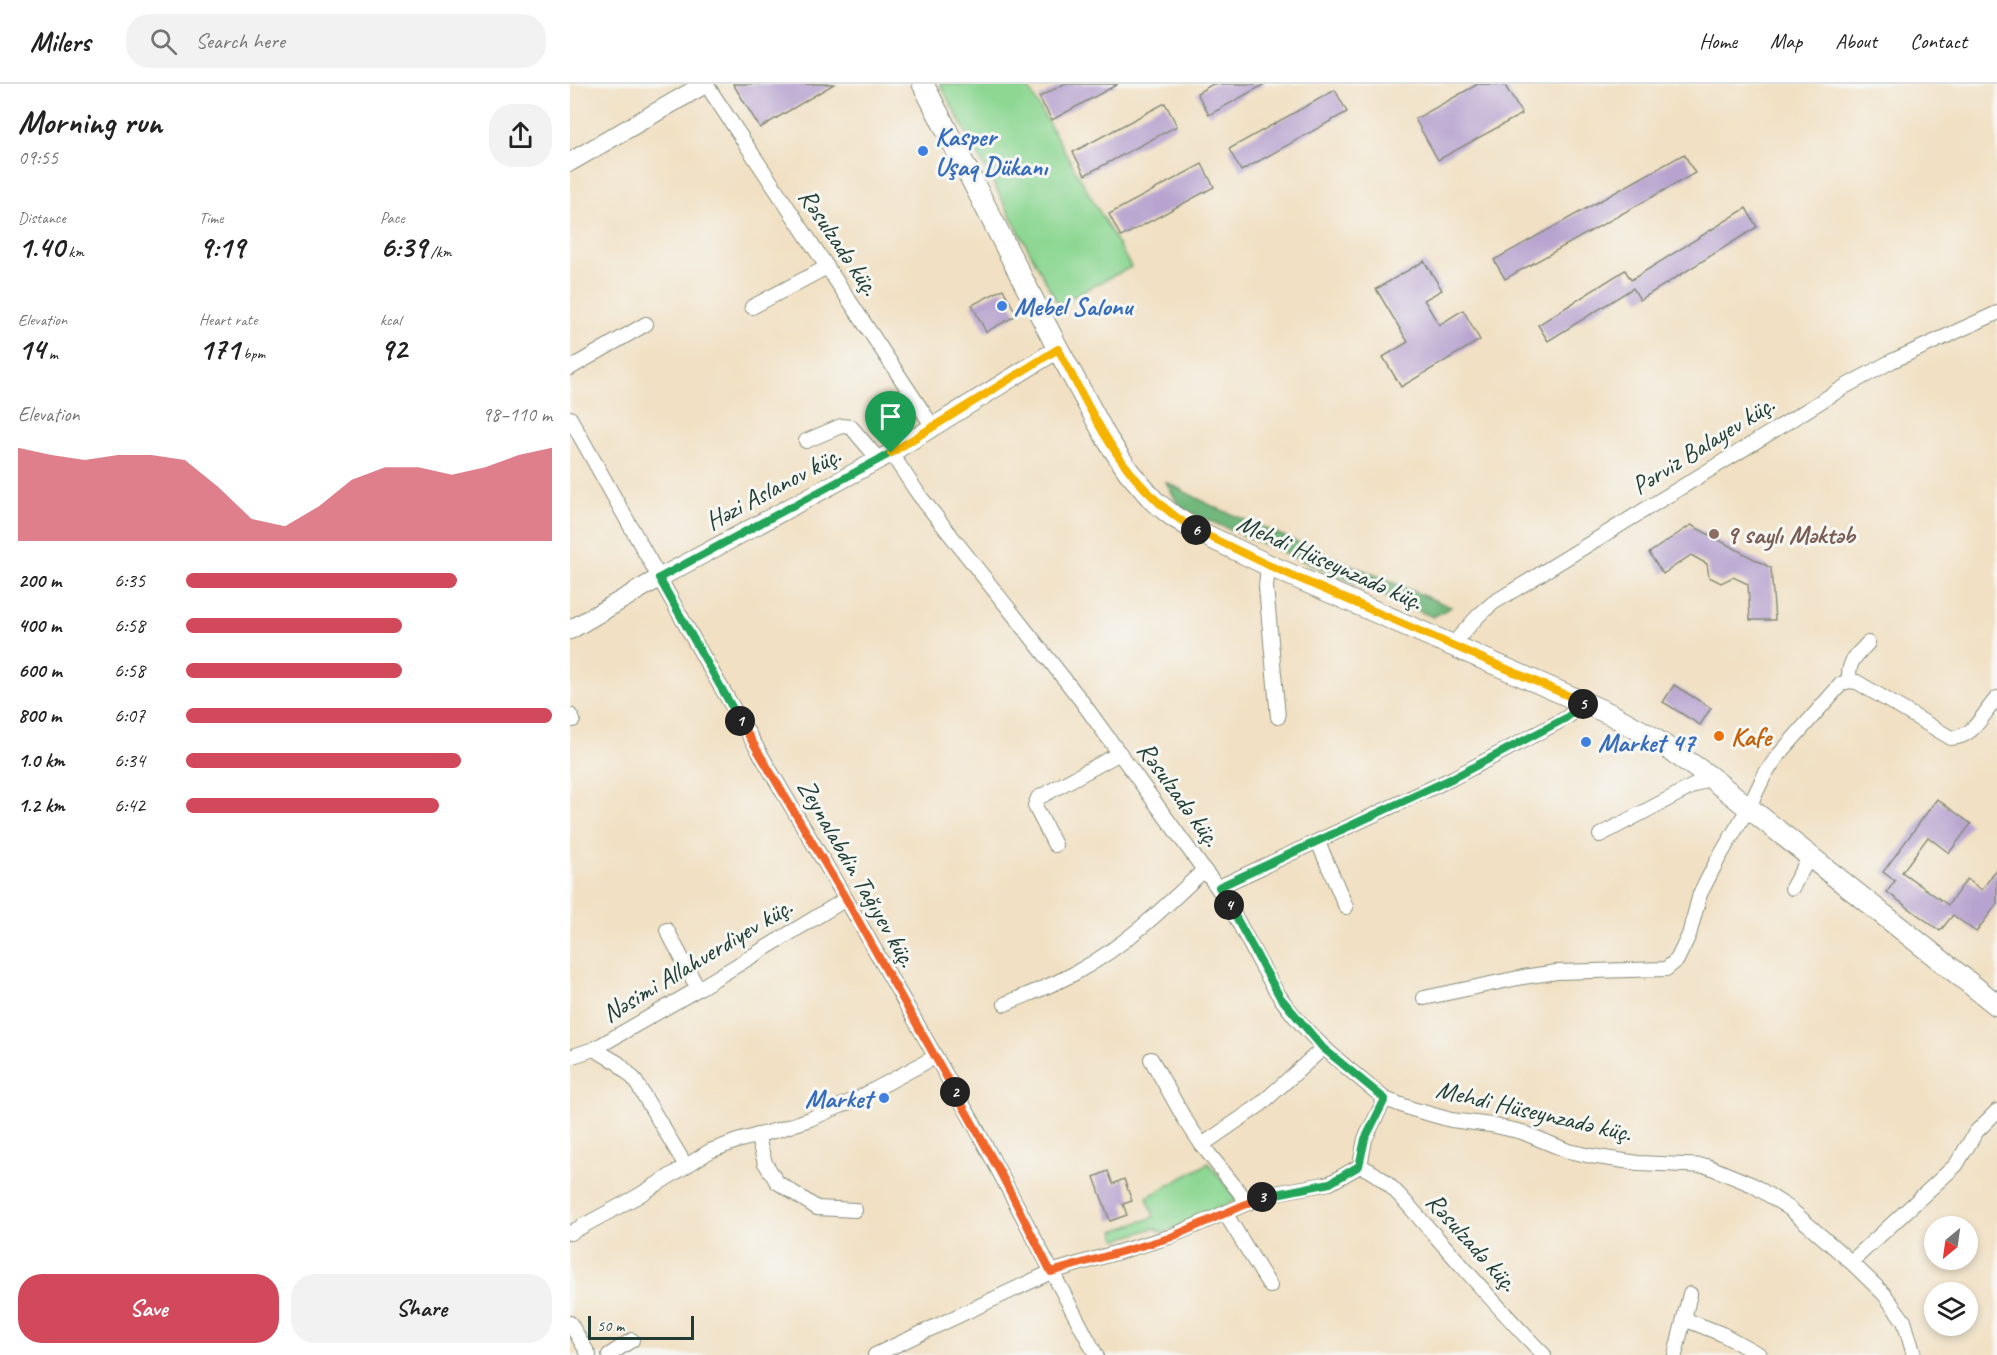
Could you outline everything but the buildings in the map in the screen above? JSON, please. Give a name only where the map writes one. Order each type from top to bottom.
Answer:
[{"type":"main road","points":[[570,162],[705,84]]},
{"type":"main road","name":"Mehdi Hüseynzadə küç.","points":[[923,84],[1058,349],[1107,439],[1129,472],[1154,501],[1195,530],[1268,565],[1627,722],[1710,777],[1997,1005]]},
{"type":"main road","name":"Həzi Aslanov küç.","points":[[570,630],[659,578],[885,456],[1058,349]]},
{"type":"street","name":"Rəsulzadə küç.","points":[[705,84],[933,427]]},
{"type":"street","points":[[752,307],[827,267]]},
{"type":"street","name":"Pərviz Balayev küç.","points":[[1452,645],[1493,603],[1836,392],[1892,361],[1997,313]]},
{"type":"street","points":[[570,368],[646,324]]},
{"type":"street","name":"Zeynalabdin Tağıyev küç.","points":[[570,418],[708,665],[846,899],[1001,1174],[1096,1355]]},
{"type":"street","name":"Rəsulzadə küç.","points":[[806,441],[841,426],[851,428],[885,456],[919,495],[1080,699],[1204,870],[1219,887],[1280,997],[1323,1048],[1385,1099]]},
{"type":"street","points":[[1268,565],[1266,587],[1278,717]]},
{"type":"street","points":[[1849,681],[1852,659],[1868,643]]},
{"type":"street","points":[[1424,998],[1557,972],[1665,969],[1677,960],[1689,935],[1700,894],[1766,774],[1777,757],[1841,684],[1849,681],[1857,682],[1952,738],[1961,738],[1971,732],[1997,698]]},
{"type":"street","points":[[1219,887],[1318,842],[1488,759],[1566,718],[1585,703]]},
{"type":"street","points":[[1055,845],[1035,806],[1038,798],[1120,753]]},
{"type":"street","points":[[1600,835],[1710,777]]},
{"type":"street","points":[[1318,842],[1346,907]]},
{"type":"street","points":[[1792,888],[1810,856]]},
{"type":"street","points":[[1005,1004],[1077,973],[1150,920],[1204,870]]},
{"type":"street","name":"Nəsimi Allahverdiyev küç.","points":[[570,1057],[594,1049],[846,899]]},
{"type":"street","points":[[667,930],[698,989]]},
{"type":"street","points":[[1202,1145],[1260,1105],[1323,1048]]},
{"type":"street","points":[[594,1049],[618,1063],[634,1079],[686,1166]]},
{"type":"street","points":[[570,1233],[638,1196],[710,1151],[810,1119],[859,1098],[935,1057]]},
{"type":"street","points":[[1151,1059],[1202,1145],[1248,1203]]},
{"type":"street","points":[[881,1354],[1051,1272],[1169,1238],[1269,1194],[1330,1183],[1359,1166],[1365,1139],[1385,1099]]},
{"type":"street","name":"Mehdi Hüseynzadə küç.","points":[[1385,1099],[1451,1120],[1522,1132],[1568,1151],[1638,1163],[1707,1166],[1753,1185],[1789,1208],[1884,1294],[1904,1321],[1914,1355]]},
{"type":"street","points":[[1851,1262],[1956,1165],[1976,1132],[1997,1111]]},
{"type":"street","points":[[757,1135],[765,1163],[777,1182],[817,1208],[855,1210]]},
{"type":"street","name":"Rəsulzadə küç.","points":[[1359,1166],[1376,1174],[1508,1319],[1544,1355]]},
{"type":"street","points":[[1226,1213],[1270,1286]]},
{"type":"street","points":[[1675,1355],[1690,1294]]},
{"type":"street","points":[[1684,1319],[1722,1334],[1760,1355]]},
{"type":"street","points":[[570,1323],[589,1355]]},
{"type":"street","points":[[609,1355],[632,1340]]},
{"type":"green space","points":[[940,84],[1026,84],[1131,267],[1058,304]]},
{"type":"green space","points":[[1166,482],[1212,506],[1451,607],[1433,617],[1180,508]]},
{"type":"green space","points":[[1209,1163],[1237,1200],[1163,1233],[1154,1228],[1117,1240],[1114,1231],[1154,1217],[1147,1197]]},
{"type":"place","name":"Kasper Uşaq Dükanı","points":[[923,151]]},
{"type":"place","name":"Mebel Salonu","points":[[1002,306]]},
{"type":"place","name":"9 saylı Məktəb","points":[[1714,534]]},
{"type":"place","name":"Kafe","points":[[1719,736]]},
{"type":"place","name":"Market 47","points":[[1586,742]]},
{"type":"place","name":"Market","points":[[884,1098]]},
{"type":"route","points":[[1058,349],[1107,439],[1129,472],[1154,501],[1173,516],[1195,530],[1268,565],[1585,703],[1566,718],[1453,778],[1219,887],[1280,997],[1323,1048],[1385,1099],[1365,1139],[1359,1166],[1330,1183],[1269,1194],[1169,1238],[1051,1272],[974,1124],[659,578],[891,453],[1058,349]]}]
